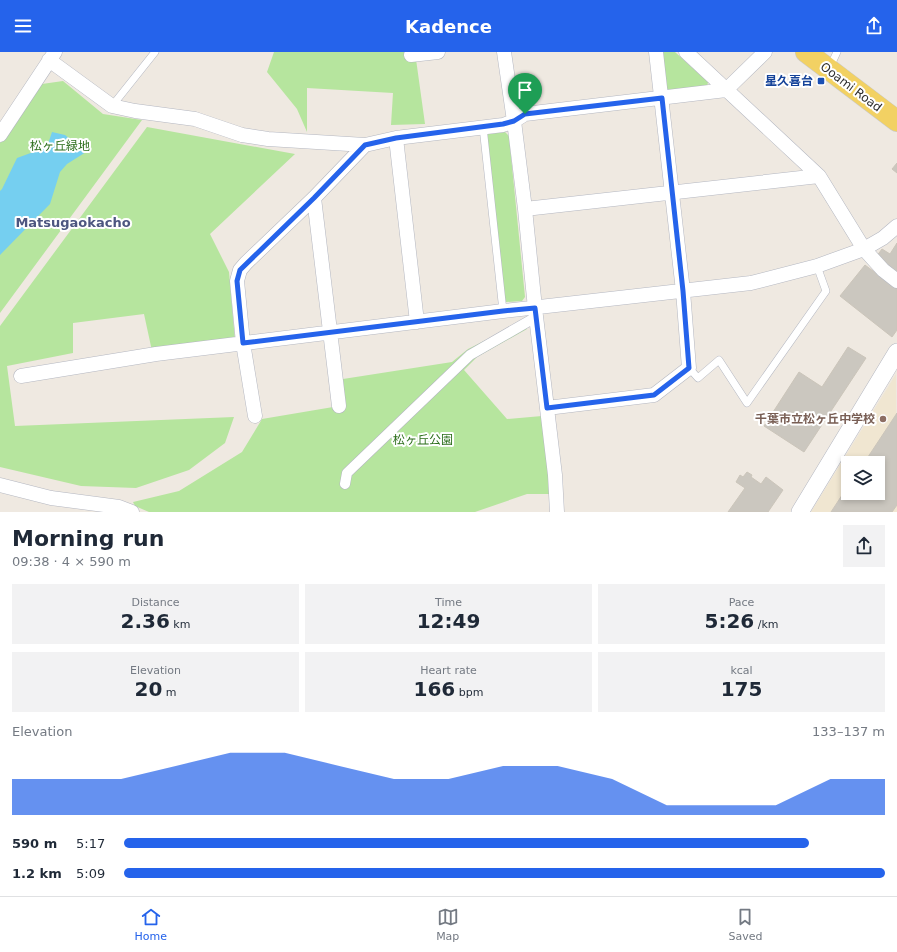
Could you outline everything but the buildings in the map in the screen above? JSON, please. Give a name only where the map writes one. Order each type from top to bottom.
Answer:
[{"type":"main road","name":"Ooami Road","points":[[806,52],[833,61],[897,121]]},
{"type":"street","points":[[411,55],[438,52]]},
{"type":"street","points":[[504,52],[525,209],[555,475],[557,512]]},
{"type":"street","points":[[547,408],[654,395],[689,368],[683,291],[656,52]]},
{"type":"street","points":[[686,52],[819,176],[864,249],[883,270],[897,281]]},
{"type":"street","points":[[0,135],[52,56],[112,106],[135,111],[195,119],[242,135],[268,139],[365,145],[396,138],[503,124],[514,121],[525,114],[726,90],[765,52]]},
{"type":"street","points":[[396,138],[417,322]]},
{"type":"street","points":[[255,416],[243,343],[237,281],[240,270],[314,198],[365,145]]},
{"type":"street","points":[[525,209],[819,176]]},
{"type":"street","points":[[314,198],[339,406]]},
{"type":"street","points":[[21,376],[156,354],[503,311],[536,312],[751,283],[817,266],[864,249],[883,238],[897,226]]},
{"type":"street","points":[[345,484],[347,473],[470,355],[536,312]]},
{"type":"street","points":[[800,512],[897,352]]},
{"type":"street","points":[[0,486],[51,498],[119,507],[132,512]]},
{"type":"street","points":[[105,512],[119,507]]},
{"type":"lane","points":[[112,106],[155,52]]},
{"type":"lane","points":[[483,127],[503,311]]},
{"type":"lane","points":[[689,368],[698,378],[719,360],[747,403],[826,291],[817,266]]},
{"type":"shaded area","name":"千葉市立松ヶ丘中学校","points":[[896,374],[897,512],[811,512],[841,463],[841,500],[885,500],[885,456],[845,456]]},
{"type":"green space","points":[[274,52],[415,52],[425,124],[391,125],[393,93],[307,88],[307,132],[297,109],[267,72]]},
{"type":"green space","points":[[660,52],[675,52],[708,82],[707,87],[668,92],[664,87]]},
{"type":"green space","name":"松ヶ丘緑地","points":[[63,81],[103,114],[142,120],[0,313],[0,143],[42,84]]},
{"type":"green space","points":[[147,127],[295,154],[210,234],[229,272],[235,340],[152,351],[144,314],[73,323],[73,353],[7,366],[15,426],[234,417],[225,443],[189,470],[136,488],[81,486],[0,467],[0,326]]},
{"type":"green space","points":[[505,132],[509,136],[525,297],[522,301],[506,302],[504,299],[487,139],[488,134]]},
{"type":"green space","name":"松ヶ丘公園","points":[[522,322],[527,329],[477,357],[464,370],[507,419],[542,416],[550,494],[527,494],[475,512],[149,512],[135,506],[133,502],[179,491],[242,452],[262,419],[345,405],[343,379],[452,362],[468,349]]},
{"type":"water","points":[[52,132],[65,135],[86,152],[67,164],[60,172],[50,204],[0,255],[0,191],[17,158],[47,147]]},
{"type":"place","name":"星久喜台","points":[[821,81]]},
{"type":"place","name":"千葉市立松ヶ丘中学校","points":[[883,419]]},
{"type":"district","name":"Matsugaokacho","points":[[73,222]]},
{"type":"route","points":[[662,98],[683,291],[689,368],[654,395],[547,408],[535,308],[243,343],[237,281],[240,270],[314,198],[365,145],[396,138],[503,124],[514,121],[525,114],[662,98]]}]
